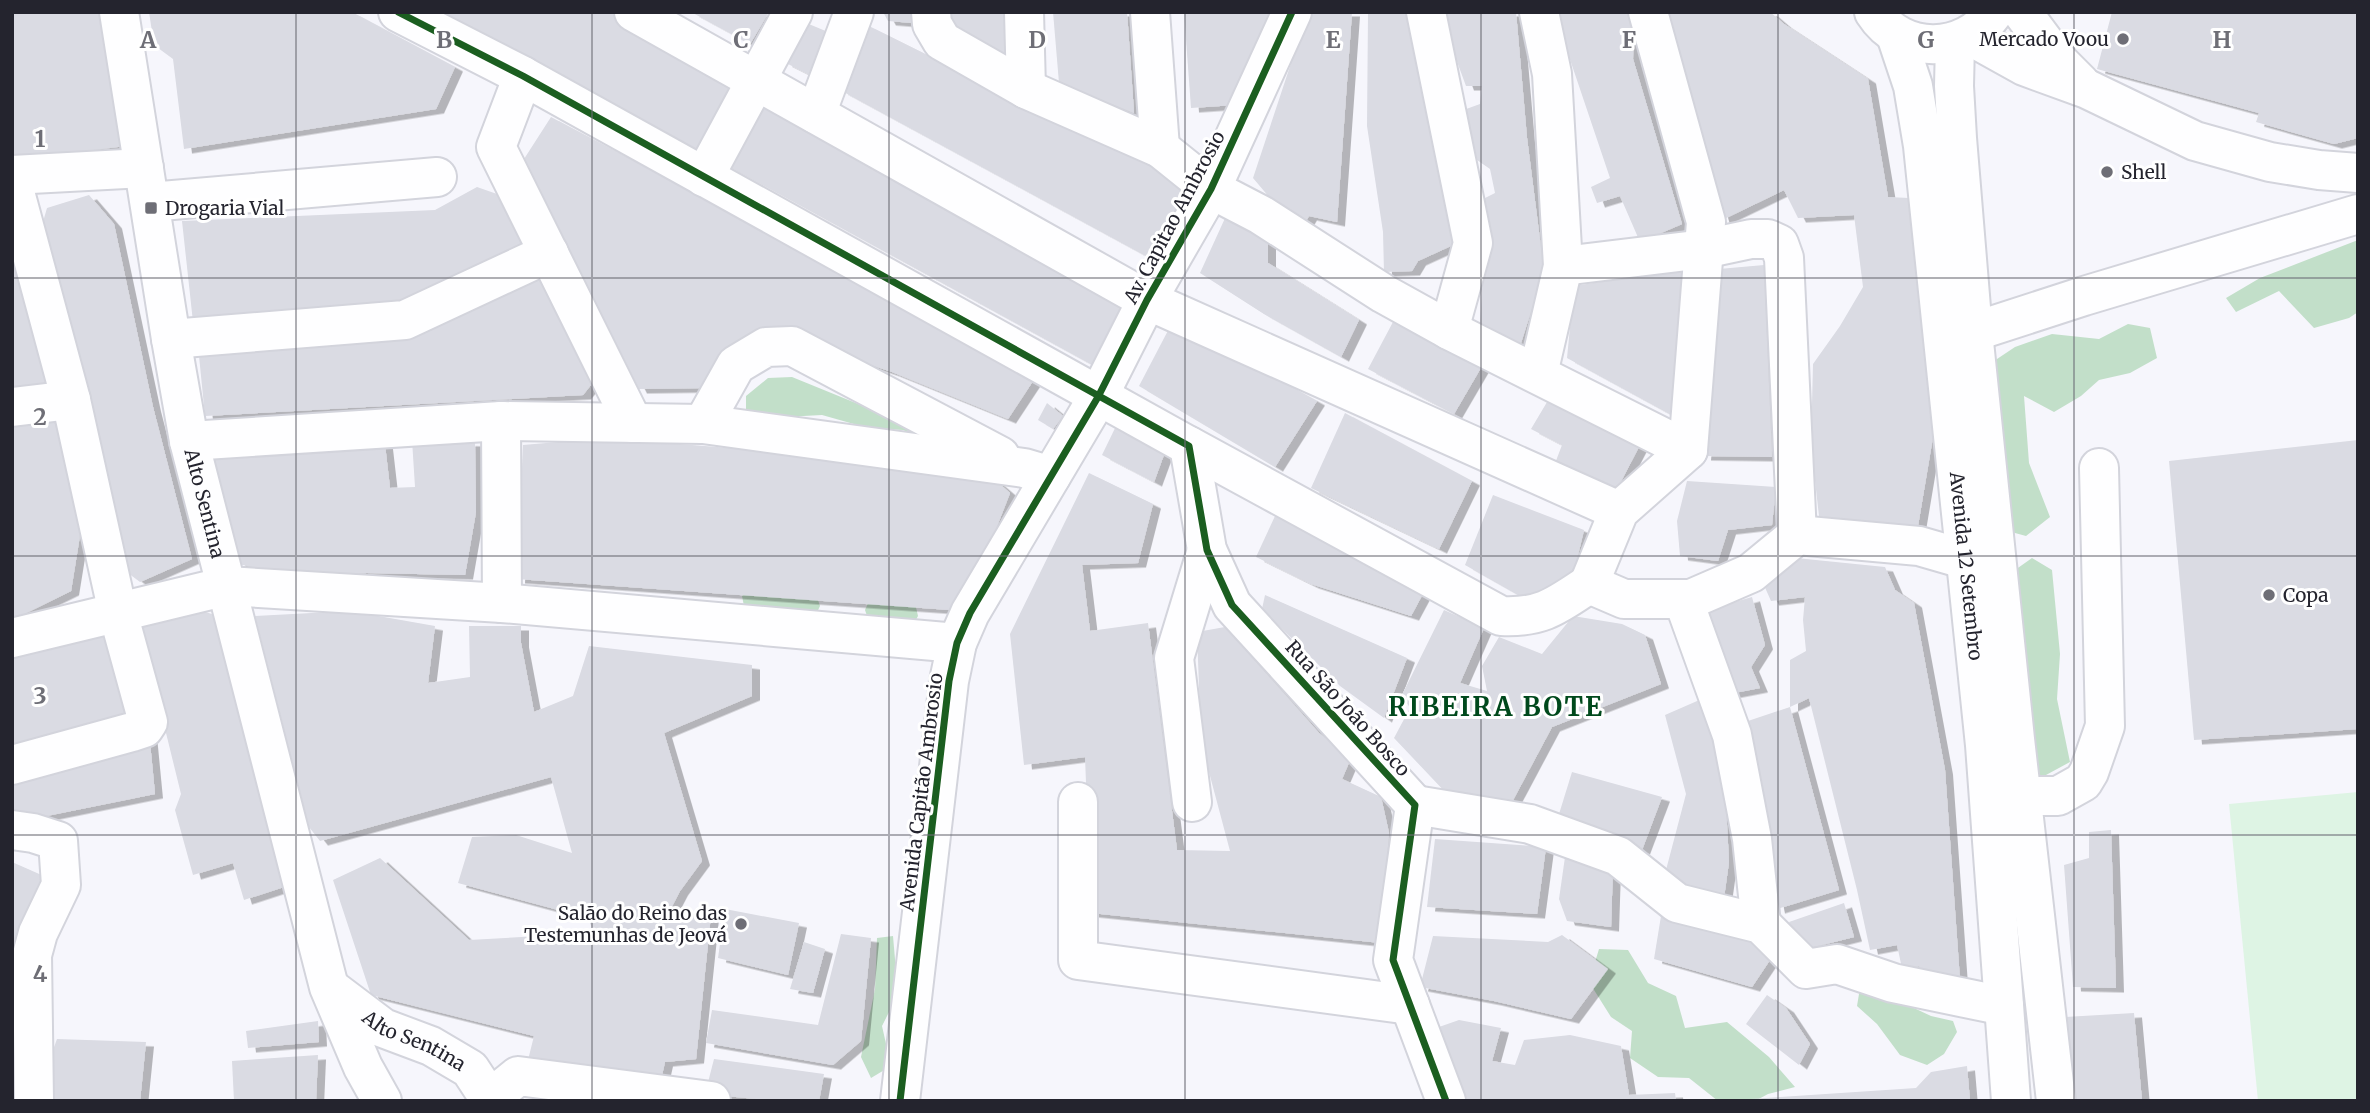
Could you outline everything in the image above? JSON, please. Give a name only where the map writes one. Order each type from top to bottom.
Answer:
[{"type":"street","name":"Alto Sentina","points":[[119,12],[190,441],[328,987],[376,1089]]},
{"type":"street","points":[[398,12],[523,76],[1098,397],[1501,616],[1525,617],[1548,610],[1589,584],[1619,511],[1688,450],[1706,222],[1648,12]]},
{"type":"street","points":[[634,12],[1147,300],[1619,511]]},
{"type":"street","points":[[704,177],[793,12]]},
{"type":"street","points":[[931,12],[932,24],[942,41],[1026,89],[1160,148],[1211,189],[1261,215],[1384,294],[1449,330],[1688,450]]},
{"type":"street","points":[[1024,12],[1026,89]]},
{"type":"street","points":[[1150,12],[1160,148]]},
{"type":"street","name":"Av. Capitao Ambrosio","points":[[1098,397],[1147,300],[1211,189],[1292,12]]},
{"type":"street","points":[[1426,12],[1473,243],[1449,330]]},
{"type":"street","points":[[1538,374],[1563,266],[1552,74],[1539,12]]},
{"type":"street","points":[[2022,12],[2060,63],[2087,89]]},
{"type":"street","points":[[816,114],[850,13]]},
{"type":"street","points":[[1877,20],[1914,43],[1935,46],[1973,30],[2024,66],[2087,89],[2195,141],[2270,162],[2358,173]]},
{"type":"street","name":"Avenida 12 Setembro","points":[[1877,20],[1913,86],[1958,338],[1981,557],[2022,796],[2056,1101]]},
{"type":"street","name":"Avenida 12 Setembro","points":[[1958,338],[1954,86],[1973,30]]},
{"type":"street","points":[[523,76],[496,147],[633,423]]},
{"type":"street","points":[[12,175],[147,185],[437,177]]},
{"type":"street","points":[[12,181],[18,232],[71,400],[118,613],[148,722],[144,727],[132,732],[12,765]]},
{"type":"street","points":[[1958,338],[2358,214]]},
{"type":"street","points":[[1563,266],[1704,249],[1751,239],[1768,239],[1779,244],[1784,258],[1797,535]]},
{"type":"street","points":[[171,339],[405,320],[549,253]]},
{"type":"street","points":[[703,424],[736,365],[765,347],[792,346],[1037,472]]},
{"type":"street","name":"Avenida Capitão Ambrosio","points":[[900,1101],[949,681],[957,643],[1037,472],[1098,397]]},
{"type":"street","points":[[12,407],[71,400]]},
{"type":"street","points":[[501,421],[502,603]]},
{"type":"street","points":[[190,441],[501,421],[703,424],[1037,472]]},
{"type":"street","name":"Rua São João Bosco","points":[[1189,446],[1207,550],[1232,605],[1415,805]]},
{"type":"street","points":[[2022,796],[2058,796],[2083,782],[2105,726],[2099,468]]},
{"type":"street","points":[[1589,584],[1624,599],[1691,599],[1751,573],[1797,535],[1919,546],[1981,557]]},
{"type":"street","points":[[1192,802],[1174,658],[1207,550]]},
{"type":"street","name":"Avenida 12 Setembro","points":[[1981,557],[1985,745],[2011,1101]]},
{"type":"street","points":[[12,638],[227,586],[502,603],[957,643]]},
{"type":"street","points":[[1683,599],[1732,735],[1752,839],[1761,924]]},
{"type":"street","points":[[1078,802],[1078,960],[1410,1005]]},
{"type":"street","points":[[1447,1101],[1392,960],[1415,805],[1530,824],[1618,856],[1677,903],[1761,924],[1806,970],[1837,964],[1893,983],[2004,1006]]},
{"type":"street","points":[[12,830],[33,833],[58,842],[61,885],[38,933],[32,955],[34,1101]]},
{"type":"street","name":"Alto Sentina","points":[[328,987],[383,1028],[431,1045],[470,1069],[490,1100]]},
{"type":"street","points":[[376,1089],[376,1058],[396,1047],[431,1045]]},
{"type":"street","points":[[490,1100],[518,1076],[711,1101]]},
{"type":"green space","points":[[2358,240],[2358,312],[2349,318],[2314,328],[2279,291],[2236,312],[2226,298],[2260,278]]},
{"type":"green space","points":[[2128,324],[2150,328],[2157,358],[2130,373],[2099,380],[2081,396],[2054,412],[2024,396],[2029,463],[2050,517],[2026,536],[2004,530],[1991,363],[2015,347],[2052,334],[2099,339]]},
{"type":"green space","points":[[792,377],[900,421],[942,448],[903,430],[868,428],[822,415],[766,418],[746,416],[746,396],[768,378]]},
{"type":"green space","points":[[2032,558],[2052,570],[2060,654],[2057,699],[2070,762],[2046,775],[2036,775],[2015,570]]},
{"type":"green space","points":[[783,569],[812,582],[820,606],[801,646],[752,646],[742,596]]},
{"type":"green space","points":[[874,590],[912,590],[918,616],[898,651],[879,651],[865,610]]},
{"type":"green space","points":[[2358,792],[2358,1101],[2258,1101],[2229,804]]},
{"type":"green space","points":[[893,936],[898,994],[882,1026],[891,1066],[871,1078],[861,1057],[875,989],[877,938]]},
{"type":"green space","points":[[1599,949],[1628,950],[1648,983],[1676,996],[1685,1028],[1727,1022],[1769,1057],[1795,1087],[1768,1094],[1755,1101],[1718,1101],[1689,1078],[1658,1077],[1630,1058],[1632,1031],[1611,1017],[1589,982]]},
{"type":"green space","points":[[1860,988],[1899,1001],[1931,1016],[1953,1021],[1957,1032],[1944,1054],[1927,1065],[1900,1055],[1877,1024],[1857,1006]]},
{"type":"building","points":[[12,12],[105,12],[126,146],[12,160]]},
{"type":"building","points":[[149,12],[352,12],[455,67],[436,109],[184,149],[173,59],[154,45]]},
{"type":"building","points":[[434,12],[609,12],[721,73],[729,91],[694,154]]},
{"type":"building","points":[[691,12],[769,12],[750,44]]},
{"type":"building","points":[[883,12],[914,12],[913,23],[888,21]]},
{"type":"building","points":[[945,12],[1005,12],[1004,60],[944,24]]},
{"type":"building","points":[[1053,12],[1127,12],[1134,113],[1059,83]]},
{"type":"building","points":[[1184,12],[1273,12],[1235,105],[1191,108]]},
{"type":"building","points":[[1308,12],[1352,12],[1337,222],[1309,216],[1303,226],[1280,210],[1253,178]]},
{"type":"building","points":[[1368,12],[1410,12],[1453,245],[1418,261],[1412,271],[1384,272],[1383,232],[1367,126]]},
{"type":"building","points":[[1443,12],[1516,12],[1527,138],[1544,271],[1520,346],[1480,326],[1486,222],[1481,200],[1495,193],[1490,169],[1467,153],[1458,112],[1480,104],[1482,86],[1466,86],[1445,29]]},
{"type":"building","points":[[1554,12],[1631,12],[1634,21],[1633,59],[1682,224],[1640,242],[1620,196],[1597,203],[1591,187],[1610,178]]},
{"type":"building","points":[[1661,12],[1770,12],[1868,79],[1888,197],[1909,198],[1924,280],[1934,431],[1918,526],[1864,523],[1819,516],[1811,445],[1813,364],[1863,287],[1854,215],[1798,218],[1784,190],[1722,220]]},
{"type":"building","points":[[2112,12],[2358,12],[2358,138],[2334,144],[2256,122],[2259,113],[2097,69]]},
{"type":"building","points":[[804,22],[840,37],[820,80],[784,62]]},
{"type":"building","points":[[867,25],[1193,187],[1157,262],[840,90]]},
{"type":"building","points":[[768,99],[1137,302],[1098,368],[721,162]]},
{"type":"building","points":[[551,117],[1037,375],[1008,419],[892,372],[799,341],[750,333],[730,366],[706,388],[639,389],[524,159]]},
{"type":"building","points":[[477,187],[497,194],[527,254],[401,305],[193,322],[182,221],[435,210]]},
{"type":"building","points":[[89,195],[114,224],[153,407],[192,559],[140,582],[124,570],[40,232],[47,208]]},
{"type":"building","points":[[1226,216],[1268,237],[1268,263],[1359,320],[1341,357],[1264,314],[1200,273]]},
{"type":"building","points":[[12,254],[49,388],[12,394]]},
{"type":"building","points":[[1764,265],[1772,457],[1703,456],[1719,269]]},
{"type":"building","points":[[1685,269],[1677,418],[1567,358],[1574,286]]},
{"type":"building","points":[[538,272],[594,381],[583,395],[205,416],[198,346],[365,343]]},
{"type":"building","points":[[1173,321],[1317,401],[1275,467],[1139,386]]},
{"type":"building","points":[[1393,322],[1482,366],[1454,414],[1368,369]]},
{"type":"building","points":[[1553,392],[1641,443],[1615,493],[1554,466],[1562,445],[1531,429]]},
{"type":"building","points":[[1047,403],[1063,416],[1053,429],[1038,420]]},
{"type":"building","points":[[1345,413],[1472,481],[1439,549],[1311,488]]},
{"type":"building","points":[[53,417],[82,523],[71,591],[12,620],[12,421]]},
{"type":"building","points":[[1117,424],[1165,452],[1154,482],[1102,455]]},
{"type":"building","points":[[384,436],[390,488],[415,487],[412,440],[475,442],[476,512],[465,575],[367,573],[302,577],[238,564],[212,456]]},
{"type":"building","points":[[604,438],[755,450],[996,481],[1010,493],[964,611],[517,579],[523,445]]},
{"type":"building","name":"Copa","points":[[2358,440],[2358,729],[2194,740],[2169,461]]},
{"type":"building","points":[[1089,473],[1153,504],[1138,563],[1082,565],[1090,631],[1148,623],[1177,850],[1230,851],[1201,742],[1197,632],[1225,627],[1319,733],[1351,758],[1342,779],[1381,797],[1389,833],[1381,943],[1091,913],[1085,757],[1024,765],[1010,634]]},
{"type":"building","points":[[1687,481],[1776,487],[1772,525],[1728,530],[1718,561],[1680,556],[1677,521]]},
{"type":"building","points":[[1493,495],[1584,530],[1572,580],[1527,600],[1465,565]]},
{"type":"building","points":[[1275,516],[1426,588],[1411,616],[1311,584],[1256,557]]},
{"type":"building","points":[[1796,558],[1885,567],[1895,590],[1914,603],[1945,770],[1960,980],[1925,985],[1919,966],[1903,973],[1897,945],[1870,950],[1809,698],[1790,707],[1790,660],[1806,651],[1803,620],[1805,597],[1771,601],[1763,583]]},
{"type":"building","points":[[1265,595],[1407,658],[1384,718],[1340,686],[1262,609]]},
{"type":"building","points":[[1752,597],[1765,645],[1751,667],[1760,688],[1729,694],[1702,615]]},
{"type":"building","points":[[199,610],[215,615],[287,886],[244,900],[233,863],[193,875],[175,810],[181,794],[139,623]]},
{"type":"building","points":[[1444,610],[1484,628],[1460,683],[1487,691],[1482,666],[1499,637],[1542,654],[1573,616],[1622,624],[1645,635],[1661,684],[1552,727],[1504,817],[1448,795],[1394,738],[1410,708],[1402,695]]},
{"type":"building","points":[[350,611],[435,626],[428,683],[470,677],[469,626],[521,626],[521,643],[534,712],[573,696],[589,646],[752,665],[752,696],[664,733],[702,861],[680,891],[669,912],[711,915],[696,1059],[665,1062],[660,1084],[527,1064],[534,1036],[371,995],[333,880],[380,858],[469,940],[594,933],[588,918],[458,883],[472,837],[516,835],[572,853],[551,777],[320,841],[309,827],[255,616]]},
{"type":"building","points":[[110,629],[138,723],[12,759],[12,650]]},
{"type":"building","points":[[1704,698],[1721,744],[1729,862],[1723,905],[1661,889],[1686,794],[1665,715]]},
{"type":"building","points":[[1790,707],[1839,890],[1777,909],[1739,724]]},
{"type":"building","points":[[149,732],[155,794],[12,823],[12,767]]},
{"type":"building","points":[[1572,772],[1662,797],[1642,850],[1555,827]]},
{"type":"building","points":[[2111,830],[2116,988],[2073,987],[2064,865],[2089,858],[2089,832]]},
{"type":"building","points":[[1435,839],[1546,847],[1537,914],[1427,907]]},
{"type":"building","points":[[1565,857],[1613,866],[1611,927],[1567,921],[1559,899]]},
{"type":"building","points":[[12,862],[46,877],[21,1101],[12,1101]]},
{"type":"building","points":[[1844,903],[1854,937],[1802,950],[1789,922]]},
{"type":"building","points":[[725,909],[799,923],[788,975],[718,958]]},
{"type":"building","points":[[1661,916],[1744,933],[1774,954],[1752,987],[1654,959]]},
{"type":"building","points":[[841,934],[871,938],[861,1041],[833,1065],[706,1043],[712,1010],[818,1025]]},
{"type":"building","points":[[1562,935],[1608,969],[1571,1019],[1420,987],[1433,936],[1548,942]]},
{"type":"building","points":[[804,942],[825,949],[813,993],[790,989]]},
{"type":"building","points":[[1767,995],[1786,1008],[1810,1044],[1799,1065],[1746,1024]]},
{"type":"building","points":[[2134,1013],[2142,1101],[2072,1101],[2065,1017]]},
{"type":"building","points":[[1459,1020],[1501,1028],[1492,1061],[1515,1065],[1524,1040],[1570,1035],[1621,1046],[1629,1095],[1675,1093],[1676,1101],[1461,1101],[1439,1027]]},
{"type":"building","points":[[318,1021],[319,1042],[248,1048],[246,1031]]},
{"type":"building","points":[[57,1039],[146,1042],[140,1101],[50,1101],[46,1069]]},
{"type":"building","points":[[318,1055],[316,1101],[234,1101],[232,1061]]},
{"type":"building","points":[[714,1059],[824,1074],[819,1101],[778,1101],[705,1094]]},
{"type":"building","points":[[1967,1066],[1970,1101],[1751,1101],[1916,1088],[1931,1072]]},
{"type":"cycle path","points":[[398,12],[523,76],[1189,446],[1207,550],[1232,605],[1415,805],[1393,960],[1446,1101]]},
{"type":"cycle path","points":[[900,1101],[949,681],[957,643],[970,613],[1098,397],[1147,300],[1211,189],[1292,12]]},
{"type":"place","name":"Mercado Voou","points":[[2123,39]]},
{"type":"place","name":"Shell","points":[[2107,172]]},
{"type":"place","name":"Drogaria Vial","points":[[151,208]]},
{"type":"place","name":"Copa","points":[[2269,595]]},
{"type":"place","name":"Salão do Reino das Testemunhas de Jeová","points":[[741,924]]},
{"type":"district","name":"RIBEIRA BOTE","points":[[1496,706]]}]
